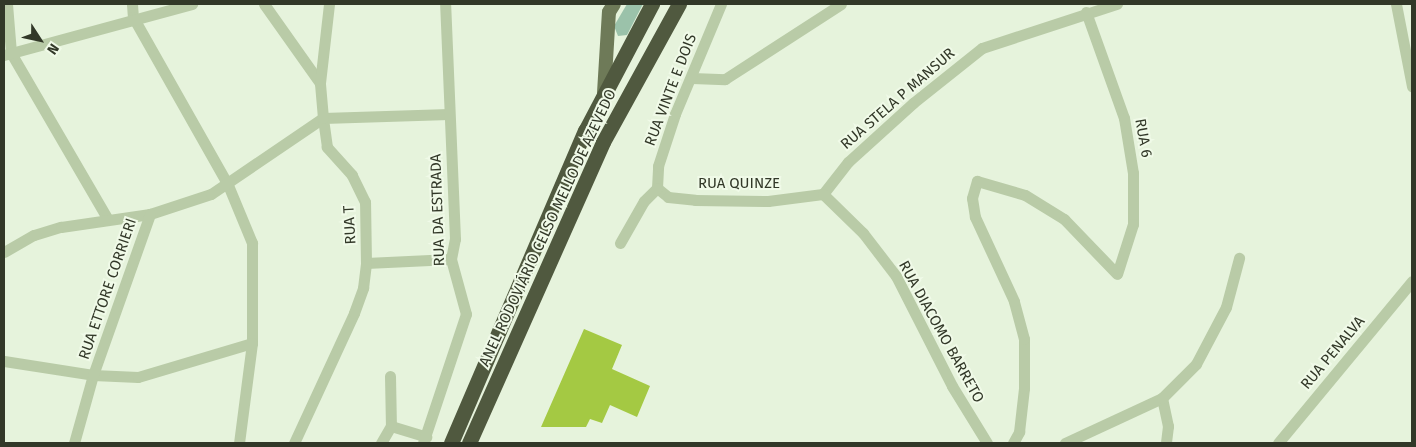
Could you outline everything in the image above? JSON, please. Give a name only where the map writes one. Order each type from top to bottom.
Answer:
[{"type":"highway","name":"ANEL RODOVIÁRIO CELSO MELLO DE AZEVEDO","points":[[451,443],[604,93],[652,4]]},
{"type":"highway","name":"ANEL RODOVIÁRIO CELSO MELLO DE AZEVEDO","points":[[469,443],[603,142],[679,4]]},
{"type":"main road","name":"ANEL RODOVIÁRIO CELSO MELLO DE AZEVEDO","points":[[604,93],[610,7]]},
{"type":"street","points":[[6,4],[7,54],[106,218]]},
{"type":"street","points":[[132,4],[133,17],[228,185],[252,243],[252,343],[239,443]]},
{"type":"street","points":[[7,54],[133,17],[192,4]]},
{"type":"street","points":[[264,4],[320,83]]},
{"type":"street","name":"RUA T","points":[[294,443],[354,313],[363,288],[366,262],[365,202],[360,187],[327,147],[320,83],[329,4]]},
{"type":"street","name":"RUA DA ESTRADA","points":[[391,426],[425,440],[466,314],[451,259],[455,239],[448,114],[445,4]]},
{"type":"street","name":"RUA VINTE E DOIS","points":[[657,188],[658,166],[721,4]]},
{"type":"street","points":[[692,78],[725,79],[840,4]]},
{"type":"street","name":"RUA STELA P MANSUR","points":[[823,194],[848,162],[953,68],[982,48],[1086,12],[1117,4]]},
{"type":"street","points":[[1396,4],[1412,86]]},
{"type":"street","name":"RUA 6","points":[[1013,443],[1019,432],[1024,388],[1024,339],[1014,301],[975,217],[972,198],[977,181],[1025,194],[1064,219],[1118,274],[1133,224],[1134,173],[1124,118],[1086,12]]},
{"type":"street","points":[[4,250],[61,226],[106,218],[150,214],[228,185],[323,118],[448,114]]},
{"type":"street","points":[[620,243],[644,200],[657,188]]},
{"type":"street","name":"RUA QUINZE","points":[[657,188],[668,197],[695,200],[768,201],[823,194]]},
{"type":"street","name":"RUA DIACOMO BARRETO","points":[[823,194],[863,233],[896,276],[952,386],[986,443]]},
{"type":"street","name":"RUA ETTORE CORRIERI","points":[[74,443],[93,375],[150,214]]},
{"type":"street","points":[[1065,443],[1162,398],[1196,364],[1212,339],[1239,258]]},
{"type":"street","points":[[366,262],[451,259]]},
{"type":"street","name":"RUA PENALVA","points":[[1278,443],[1412,281]]},
{"type":"street","points":[[4,361],[93,375],[138,377],[252,343]]},
{"type":"street","points":[[381,443],[391,426],[390,376]]},
{"type":"street","points":[[1162,398],[1168,426],[1166,443]]},
{"type":"green space","points":[[627,4],[643,4],[627,35],[618,36],[614,26]]},
{"type":"building","points":[[584,329],[622,345],[612,369],[650,386],[637,417],[610,405],[602,423],[590,419],[586,427],[541,427]]}]
